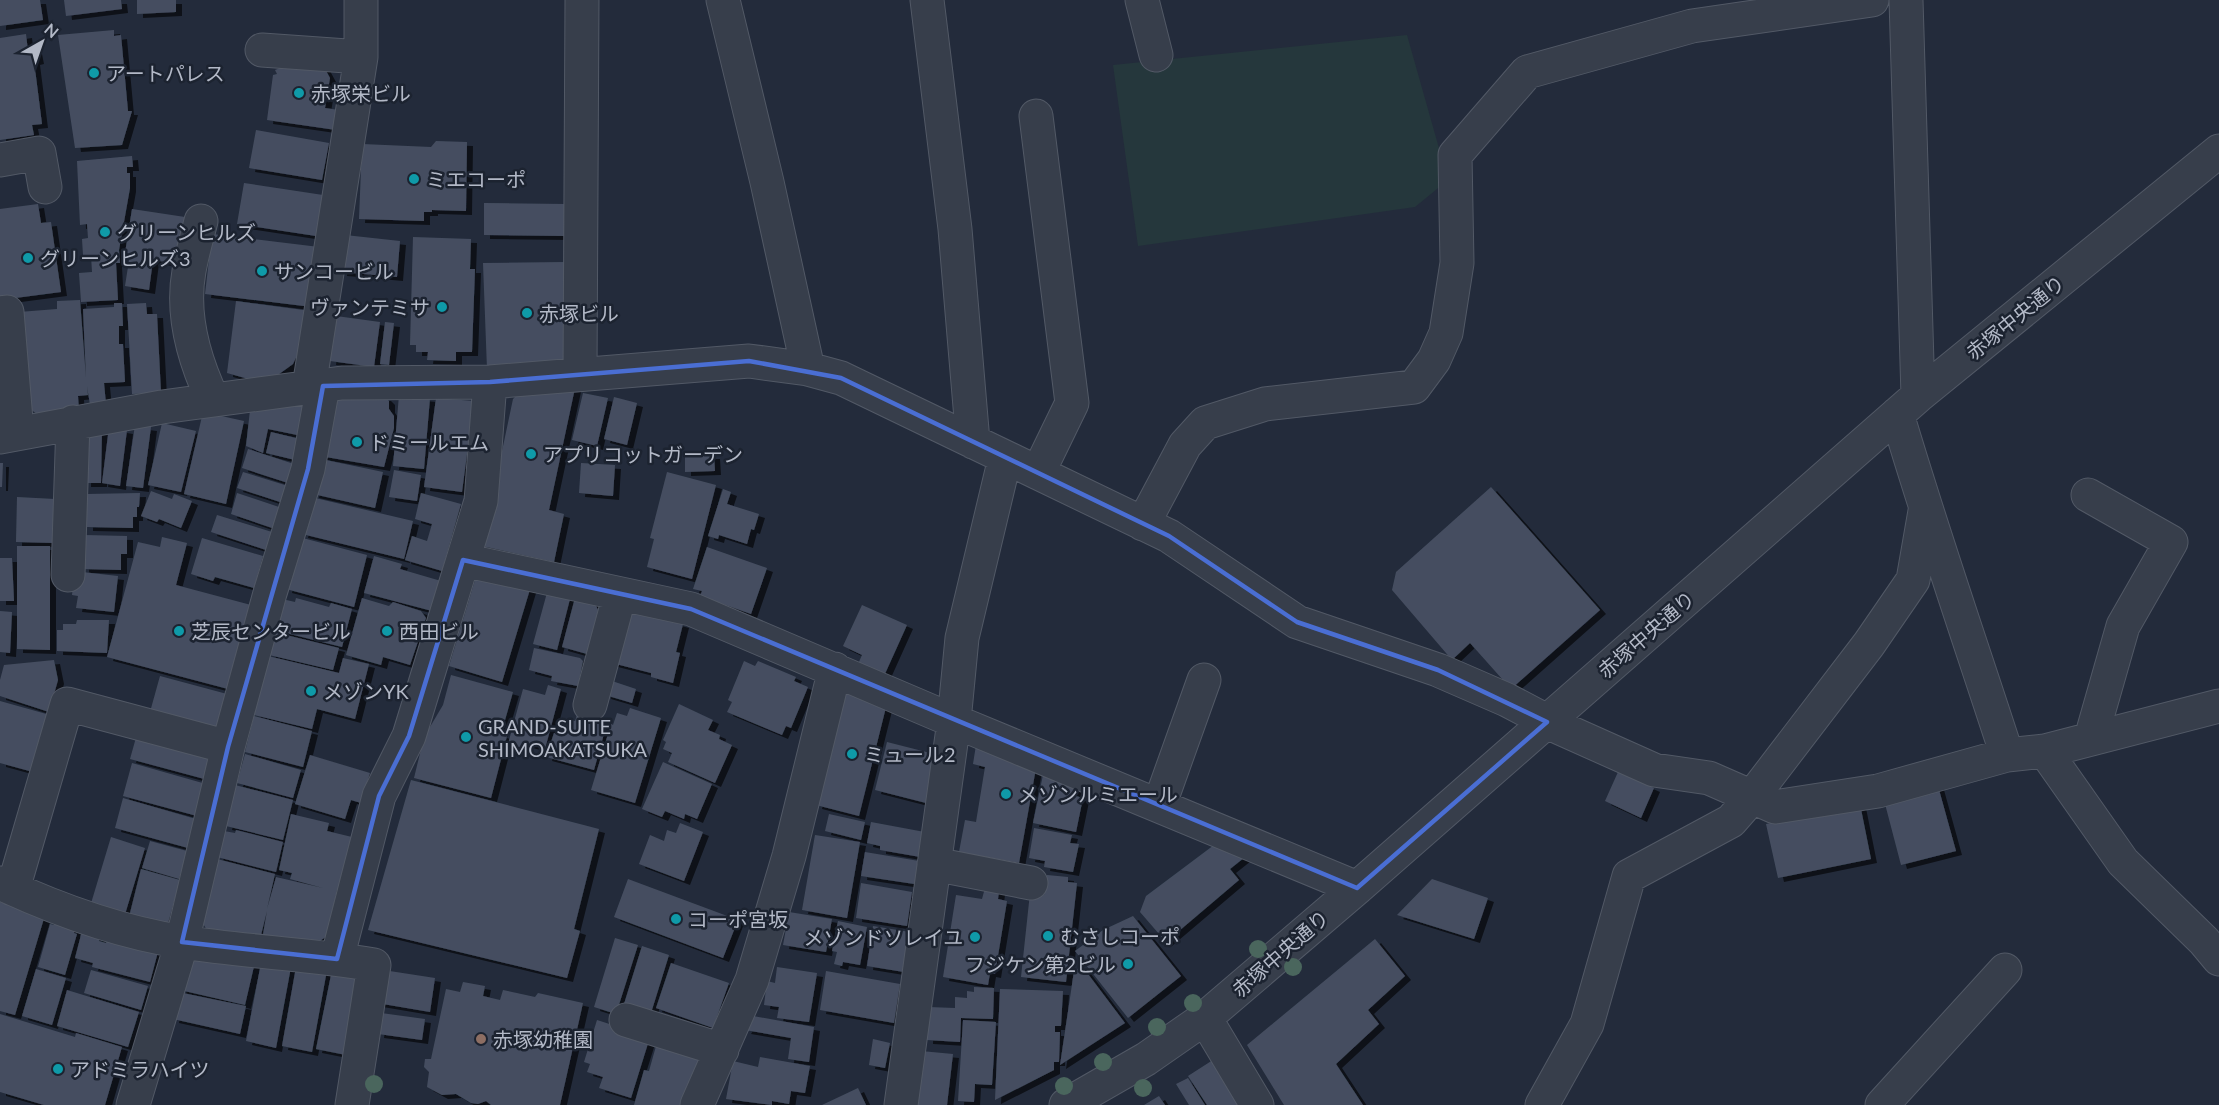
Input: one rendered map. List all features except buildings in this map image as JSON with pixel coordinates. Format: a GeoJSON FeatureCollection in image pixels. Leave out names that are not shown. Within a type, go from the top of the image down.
{"type":"FeatureCollection","features":[{"type":"Feature","properties":{"kind":"street"},"geometry":{"type":"LineString","coordinates":[[134,1105],[182,942],[228,747],[270,593],[308,469],[316,387],[361,57],[361,0]]}},
{"type":"Feature","properties":{"kind":"street"},"geometry":{"type":"LineString","coordinates":[[580,374],[582,0]]}},
{"type":"Feature","properties":{"kind":"street"},"geometry":{"type":"LineString","coordinates":[[723,0],[768,182],[808,369]]}},
{"type":"Feature","properties":{"kind":"street"},"geometry":{"type":"LineString","coordinates":[[927,0],[955,229],[973,442]]}},
{"type":"Feature","properties":{"kind":"street"},"geometry":{"type":"LineString","coordinates":[[1142,0],[1156,56]]}},
{"type":"Feature","properties":{"kind":"street"},"geometry":{"type":"LineString","coordinates":[[1143,524],[1185,445],[1205,423],[1265,404],[1414,387],[1434,360],[1446,333],[1457,263],[1455,155],[1527,72],[1692,26],[1872,0]]}},
{"type":"Feature","properties":{"kind":"street"},"geometry":{"type":"LineString","coordinates":[[1906,0],[1907,405],[1925,511],[1951,580],[2007,755]]}},
{"type":"Feature","properties":{"kind":"street"},"geometry":{"type":"LineString","coordinates":[[262,51],[361,57]]}},
{"type":"Feature","properties":{"kind":"street"},"geometry":{"type":"LineString","coordinates":[[1036,116],[1071,403],[1038,473]]}},
{"type":"Feature","properties":{"kind":"street","name":"赤塚中央通り"},"geometry":{"type":"LineString","coordinates":[[1066,1105],[1146,1059],[1205,1018],[1357,888],[1907,405],[2219,151]]}},
{"type":"Feature","properties":{"kind":"street"},"geometry":{"type":"LineString","coordinates":[[0,160],[39,153],[45,187]]}},
{"type":"Feature","properties":{"kind":"street"},"geometry":{"type":"LineString","coordinates":[[201,221],[189,272],[187,301],[193,349],[201,376],[213,400]]}},
{"type":"Feature","properties":{"kind":"street"},"geometry":{"type":"LineString","coordinates":[[0,313],[7,312],[8,435],[213,400],[342,383],[490,382],[749,361],[808,369],[841,378],[1169,536],[1297,622],[1438,670],[1654,770],[1709,778],[1775,807],[1878,791],[2007,755],[2045,751],[2219,706]]}},
{"type":"Feature","properties":{"kind":"street"},"geometry":{"type":"LineString","coordinates":[[337,959],[379,796],[409,736],[481,501],[490,382]]}},
{"type":"Feature","properties":{"kind":"street"},"geometry":{"type":"LineString","coordinates":[[68,575],[73,423]]}},
{"type":"Feature","properties":{"kind":"street"},"geometry":{"type":"LineString","coordinates":[[901,1105],[954,721],[962,638],[1005,458]]}},
{"type":"Feature","properties":{"kind":"street"},"geometry":{"type":"LineString","coordinates":[[2088,495],[2171,542],[2122,626],[2091,738]]}},
{"type":"Feature","properties":{"kind":"street"},"geometry":{"type":"LineString","coordinates":[[1542,1105],[1587,1024],[1629,876],[1731,821],[1752,797],[1869,644],[1914,580],[1925,511]]}},
{"type":"Feature","properties":{"kind":"street"},"geometry":{"type":"LineString","coordinates":[[463,560],[691,609],[1357,888]]}},
{"type":"Feature","properties":{"kind":"street"},"geometry":{"type":"LineString","coordinates":[[590,705],[620,594]]}},
{"type":"Feature","properties":{"kind":"street"},"geometry":{"type":"LineString","coordinates":[[697,1105],[752,980],[789,856],[835,669]]}},
{"type":"Feature","properties":{"kind":"street"},"geometry":{"type":"LineString","coordinates":[[1159,806],[1204,680]]}},
{"type":"Feature","properties":{"kind":"street"},"geometry":{"type":"LineString","coordinates":[[228,747],[67,704],[6,886],[82,918],[182,942],[374,965],[352,1105]]}},
{"type":"Feature","properties":{"kind":"street"},"geometry":{"type":"LineString","coordinates":[[2045,751],[2122,862],[2204,941],[2219,959]]}},
{"type":"Feature","properties":{"kind":"street"},"geometry":{"type":"LineString","coordinates":[[934,864],[1031,883]]}},
{"type":"Feature","properties":{"kind":"street"},"geometry":{"type":"LineString","coordinates":[[1882,1105],[2005,970]]}},
{"type":"Feature","properties":{"kind":"street"},"geometry":{"type":"LineString","coordinates":[[1205,1018],[1257,1105]]}},
{"type":"Feature","properties":{"kind":"street"},"geometry":{"type":"LineString","coordinates":[[626,1020],[722,1050]]}},
{"type":"Feature","properties":{"kind":"highlighted area"},"geometry":{"type":"Polygon","coordinates":[[[749,361],[841,378],[1169,536],[1297,622],[1438,670],[1547,722],[1357,888],[691,609],[463,560],[409,736],[379,796],[337,959],[182,942],[228,747],[308,469],[323,386],[490,382],[749,361]]]}},
{"type":"Feature","properties":{"kind":"shaded area"},"geometry":{"type":"Polygon","coordinates":[[[1407,35],[1448,180],[1415,207],[1138,246],[1113,65],[1407,35]]]}},
{"type":"Feature","properties":{"kind":"place","name":"アートパレス"},"geometry":{"type":"Point","coordinates":[94,73]}},
{"type":"Feature","properties":{"kind":"place","name":"赤塚栄ビル"},"geometry":{"type":"Point","coordinates":[299,93]}},
{"type":"Feature","properties":{"kind":"place","name":"ミエコーポ"},"geometry":{"type":"Point","coordinates":[414,179]}},
{"type":"Feature","properties":{"kind":"place","name":"グリーンヒルズ"},"geometry":{"type":"Point","coordinates":[105,232]}},
{"type":"Feature","properties":{"kind":"place","name":"グリーンヒルズ3"},"geometry":{"type":"Point","coordinates":[28,258]}},
{"type":"Feature","properties":{"kind":"place","name":"サンコービル"},"geometry":{"type":"Point","coordinates":[262,271]}},
{"type":"Feature","properties":{"kind":"place","name":"ヴァンテミサ"},"geometry":{"type":"Point","coordinates":[442,307]}},
{"type":"Feature","properties":{"kind":"place","name":"赤塚ビル"},"geometry":{"type":"Point","coordinates":[527,313]}},
{"type":"Feature","properties":{"kind":"place","name":"ドミールエム"},"geometry":{"type":"Point","coordinates":[357,442]}},
{"type":"Feature","properties":{"kind":"place","name":"アプリコットガーデン"},"geometry":{"type":"Point","coordinates":[531,454]}},
{"type":"Feature","properties":{"kind":"place","name":"芝辰センタービル"},"geometry":{"type":"Point","coordinates":[179,631]}},
{"type":"Feature","properties":{"kind":"place","name":"西田ビル"},"geometry":{"type":"Point","coordinates":[387,631]}},
{"type":"Feature","properties":{"kind":"place","name":"メゾンYK"},"geometry":{"type":"Point","coordinates":[311,691]}},
{"type":"Feature","properties":{"kind":"place","name":"GRAND-SUITE SHIMOAKATSUKA"},"geometry":{"type":"Point","coordinates":[466,737]}},
{"type":"Feature","properties":{"kind":"place","name":"ミュール2"},"geometry":{"type":"Point","coordinates":[852,754]}},
{"type":"Feature","properties":{"kind":"place","name":"メゾンルミエール"},"geometry":{"type":"Point","coordinates":[1006,794]}},
{"type":"Feature","properties":{"kind":"place","name":"コーポ宮坂"},"geometry":{"type":"Point","coordinates":[676,919]}},
{"type":"Feature","properties":{"kind":"place","name":"むさしコーポ"},"geometry":{"type":"Point","coordinates":[1048,936]}},
{"type":"Feature","properties":{"kind":"place","name":"メゾンドソレイユ"},"geometry":{"type":"Point","coordinates":[975,937]}},
{"type":"Feature","properties":{"kind":"place","name":"フジケン第2ビル"},"geometry":{"type":"Point","coordinates":[1128,964]}},
{"type":"Feature","properties":{"kind":"place","name":"赤塚幼稚園"},"geometry":{"type":"Point","coordinates":[481,1039]}},
{"type":"Feature","properties":{"kind":"place","name":"アドミラハイツ"},"geometry":{"type":"Point","coordinates":[58,1069]}}]}
